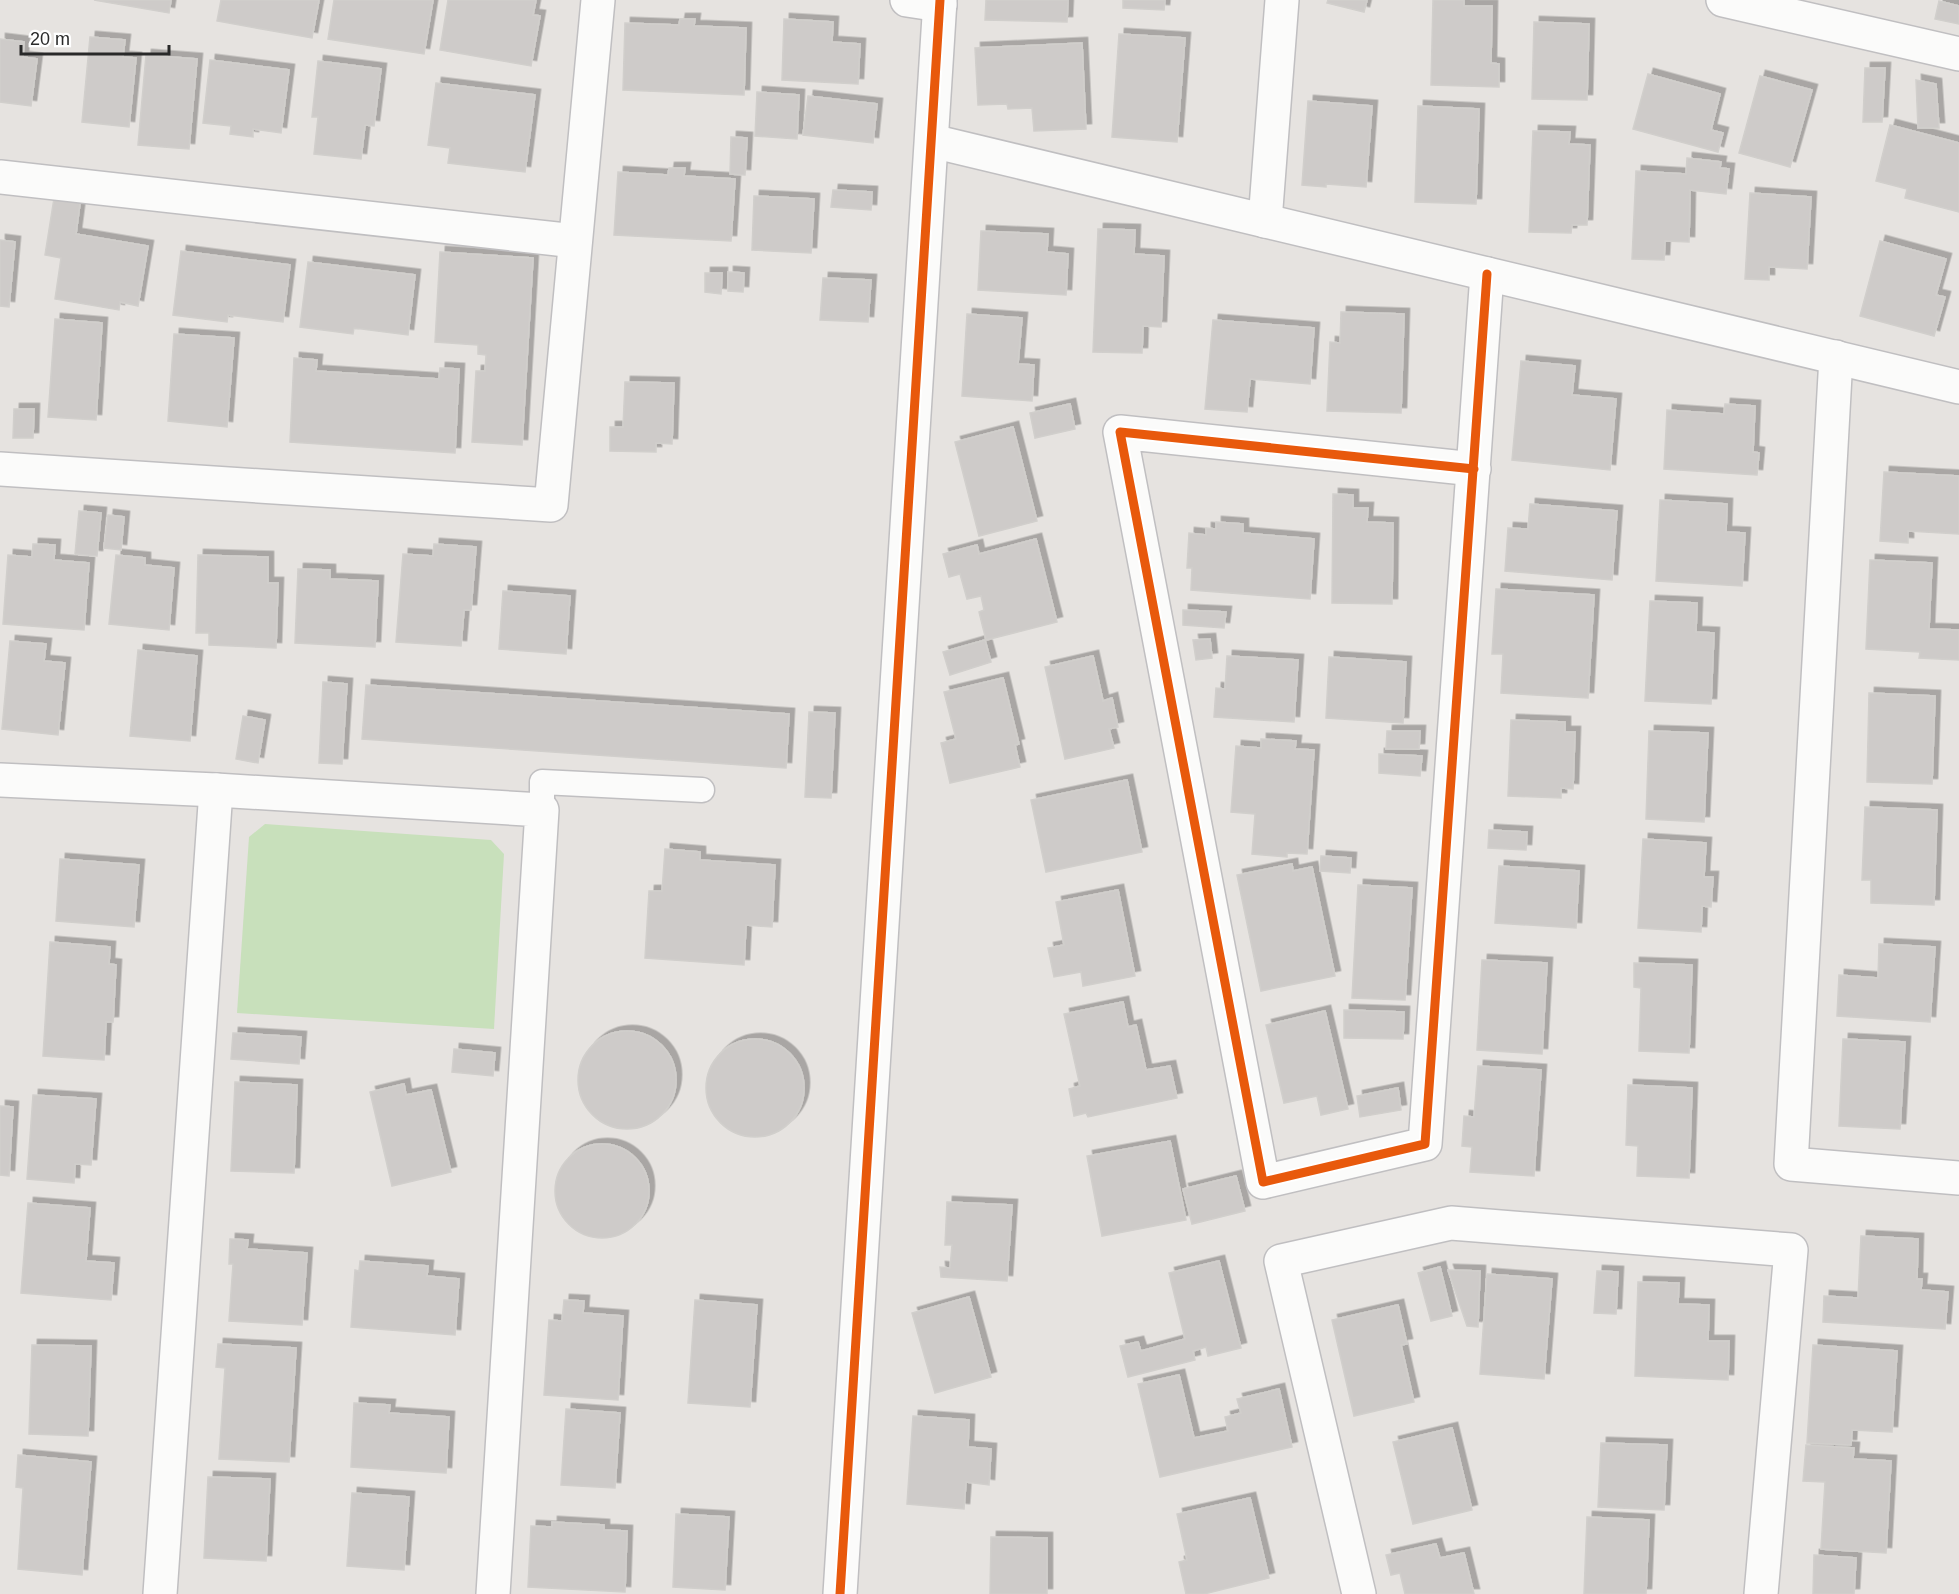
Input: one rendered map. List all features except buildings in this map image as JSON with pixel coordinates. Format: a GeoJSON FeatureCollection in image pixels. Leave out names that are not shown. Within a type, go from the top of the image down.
{"type":"FeatureCollection","features":[{"type":"Feature","properties":{"kind":"street"},"geometry":{"type":"LineString","coordinates":[[0,469],[551,506],[598,0]]}},
{"type":"Feature","properties":{"kind":"street"},"geometry":{"type":"LineString","coordinates":[[840,1594],[940,2],[907,0]]}},
{"type":"Feature","properties":{"kind":"street"},"geometry":{"type":"LineString","coordinates":[[1265,220],[1282,0]]}},
{"type":"Feature","properties":{"kind":"street"},"geometry":{"type":"LineString","coordinates":[[1723,0],[1959,54]]}},
{"type":"Feature","properties":{"kind":"street"},"geometry":{"type":"LineString","coordinates":[[932,141],[1959,387]]}},
{"type":"Feature","properties":{"kind":"street"},"geometry":{"type":"LineString","coordinates":[[0,177],[575,241]]}},
{"type":"Feature","properties":{"kind":"street"},"geometry":{"type":"LineString","coordinates":[[1474,469],[1120,432],[1263,1182],[1425,1144],[1474,469],[1487,274]]}},
{"type":"Feature","properties":{"kind":"street"},"geometry":{"type":"LineString","coordinates":[[1836,357],[1791,1164],[1959,1178]]}},
{"type":"Feature","properties":{"kind":"street"},"geometry":{"type":"LineString","coordinates":[[0,780],[216,790],[542,810],[494,1594]]}},
{"type":"Feature","properties":{"kind":"street"},"geometry":{"type":"LineString","coordinates":[[160,1594],[216,790]]}},
{"type":"Feature","properties":{"kind":"street"},"geometry":{"type":"LineString","coordinates":[[1359,1594],[1281,1261],[1451,1222],[1791,1250],[1761,1594]]}},
{"type":"Feature","properties":{"kind":"lane"},"geometry":{"type":"LineString","coordinates":[[542,810],[542,782],[702,790]]}},
{"type":"Feature","properties":{"kind":"green space"},"geometry":{"type":"Polygon","coordinates":[[[265,824],[491,840],[504,854],[494,1029],[237,1013],[249,837],[265,824]]]}},
{"type":"Feature","properties":{"kind":"cycle path"},"geometry":{"type":"LineString","coordinates":[[840,1594],[940,0]]}},
{"type":"Feature","properties":{"kind":"cycle path"},"geometry":{"type":"LineString","coordinates":[[1474,469],[1120,432],[1263,1182],[1425,1144],[1487,274]]}}]}
